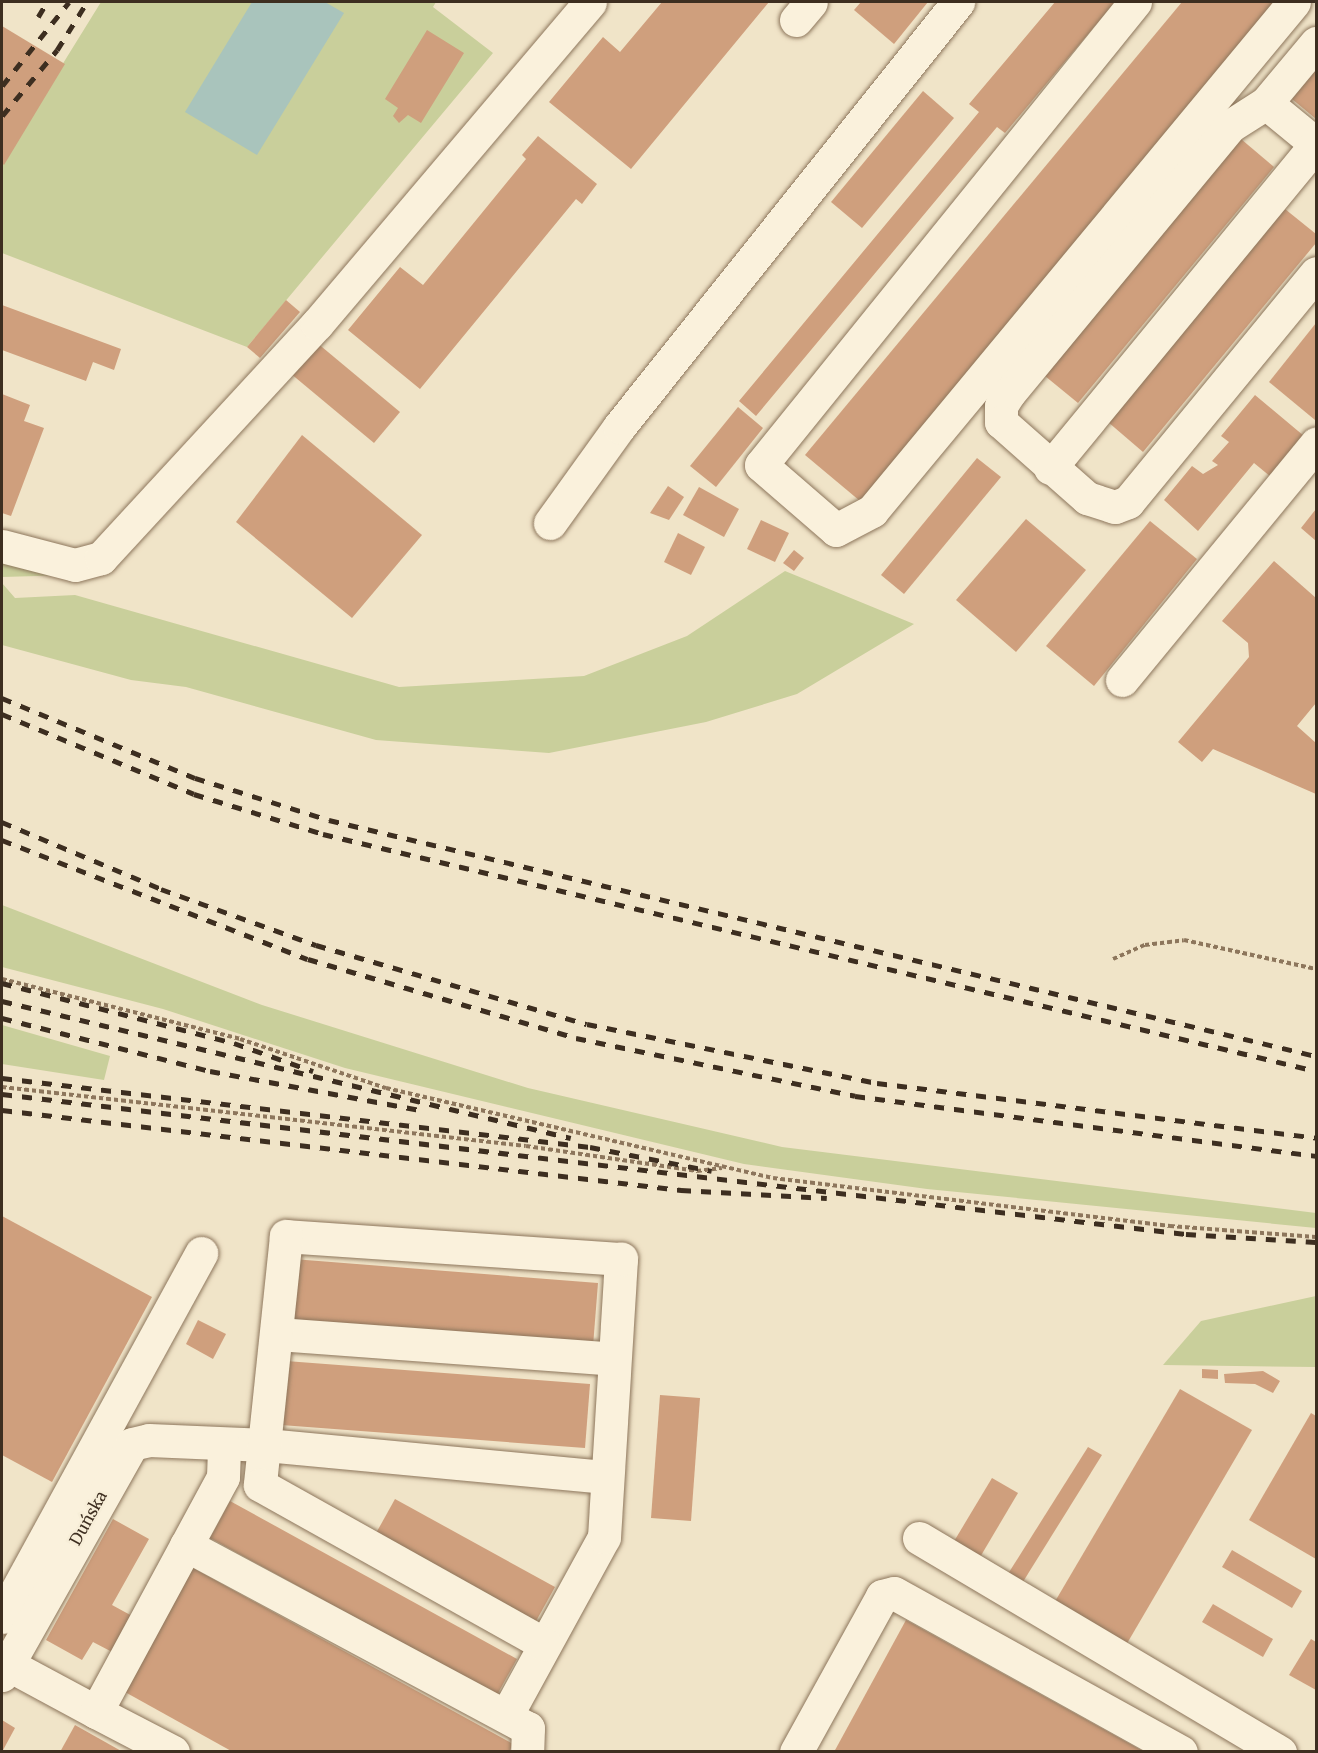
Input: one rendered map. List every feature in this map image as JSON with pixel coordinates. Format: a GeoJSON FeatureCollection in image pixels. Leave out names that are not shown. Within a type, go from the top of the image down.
{"type":"FeatureCollection","features":[{"type":"Feature","properties":{"kind":"street"},"geometry":{"type":"LineString","coordinates":[[2,546],[75,566],[101,558],[317,324],[590,2]]}},
{"type":"Feature","properties":{"kind":"street"},"geometry":{"type":"LineString","coordinates":[[550,523],[619,427],[958,2]]}},
{"type":"Feature","properties":{"kind":"street"},"geometry":{"type":"LineString","coordinates":[[1135,2],[760,465],[836,530],[872,511],[1294,2]]}},
{"type":"Feature","properties":{"kind":"street"},"geometry":{"type":"LineString","coordinates":[[1317,43],[1266,103],[1230,126],[1001,406],[1002,422],[1011,435],[1087,498],[1115,507],[1128,502],[1317,273]]}},
{"type":"Feature","properties":{"kind":"street"},"geometry":{"type":"LineString","coordinates":[[1050,468],[1317,144],[1266,103]]}},
{"type":"Feature","properties":{"kind":"street"},"geometry":{"type":"LineString","coordinates":[[1122,680],[1317,444]]}},
{"type":"Feature","properties":{"kind":"street"},"geometry":{"type":"LineString","coordinates":[[506,1716],[604,1537],[621,1259],[286,1236],[266,1445],[260,1485],[545,1644]]}},
{"type":"Feature","properties":{"kind":"street"},"geometry":{"type":"LineString","coordinates":[[2,1617],[201,1253]]}},
{"type":"Feature","properties":{"kind":"street"},"geometry":{"type":"LineString","coordinates":[[277,1334],[614,1359]]}},
{"type":"Feature","properties":{"kind":"street","name":"Duńska"},"geometry":{"type":"LineString","coordinates":[[4,1669],[132,1444],[149,1440],[224,1446]]}},
{"type":"Feature","properties":{"kind":"street"},"geometry":{"type":"LineString","coordinates":[[96,1712],[223,1477],[224,1446],[266,1445],[606,1477]]}},
{"type":"Feature","properties":{"kind":"street"},"geometry":{"type":"LineString","coordinates":[[919,1538],[1280,1752]]}},
{"type":"Feature","properties":{"kind":"street"},"geometry":{"type":"LineString","coordinates":[[186,1545],[528,1728],[528,1752]]}},
{"type":"Feature","properties":{"kind":"street"},"geometry":{"type":"LineString","coordinates":[[796,1752],[882,1596],[894,1593],[1181,1752]]}},
{"type":"Feature","properties":{"kind":"street"},"geometry":{"type":"LineString","coordinates":[[4,1669],[96,1712],[173,1752]]}},
{"type":"Feature","properties":{"kind":"path"},"geometry":{"type":"LineString","coordinates":[[1113,959],[1145,945],[1184,940],[1317,969]]}},
{"type":"Feature","properties":{"kind":"path"},"geometry":{"type":"LineString","coordinates":[[2,979],[240,1039],[386,1088],[773,1178],[1170,1226],[1317,1237]]}},
{"type":"Feature","properties":{"kind":"path"},"geometry":{"type":"LineString","coordinates":[[2,1087],[697,1171],[725,1167]]}},
{"type":"Feature","properties":{"kind":"green space"},"geometry":{"type":"Polygon","coordinates":[[[101,2],[436,2],[433,7],[493,53],[247,347],[2,253],[2,162],[101,2]]]}},
{"type":"Feature","properties":{"kind":"green space"},"geometry":{"type":"Polygon","coordinates":[[[2,558],[73,575],[2,577],[2,558]]]}},
{"type":"Feature","properties":{"kind":"green space"},"geometry":{"type":"Polygon","coordinates":[[[785,571],[914,624],[797,694],[706,722],[549,753],[376,740],[186,687],[131,680],[2,645],[2,583],[15,598],[75,595],[399,687],[584,676],[687,636],[785,571]]]}},
{"type":"Feature","properties":{"kind":"green space"},"geometry":{"type":"Polygon","coordinates":[[[2,905],[262,1005],[528,1088],[782,1147],[1316,1213],[1316,1228],[927,1189],[744,1164],[345,1068],[163,1009],[2,967],[2,905]]]}},
{"type":"Feature","properties":{"kind":"green space"},"geometry":{"type":"Polygon","coordinates":[[[2,1025],[110,1056],[104,1080],[2,1064],[2,1025]]]}},
{"type":"Feature","properties":{"kind":"green space"},"geometry":{"type":"Polygon","coordinates":[[[1316,1296],[1316,1367],[1163,1365],[1201,1321],[1316,1296]]]}},
{"type":"Feature","properties":{"kind":"water"},"geometry":{"type":"Polygon","coordinates":[[[252,2],[325,2],[344,13],[257,155],[185,112],[252,2]]]}},
{"type":"Feature","properties":{"kind":"building"},"geometry":{"type":"Polygon","coordinates":[[[662,2],[769,2],[631,169],[549,102],[603,37],[620,52],[662,2]]]}},
{"type":"Feature","properties":{"kind":"building"},"geometry":{"type":"Polygon","coordinates":[[[861,2],[928,2],[894,44],[854,10],[861,2]]]}},
{"type":"Feature","properties":{"kind":"building"},"geometry":{"type":"Polygon","coordinates":[[[1055,2],[1115,2],[1005,133],[997,127],[756,416],[739,401],[979,112],[969,104],[1055,2]]]}},
{"type":"Feature","properties":{"kind":"building"},"geometry":{"type":"Polygon","coordinates":[[[1182,2],[1275,2],[860,501],[805,455],[1182,2]]]}},
{"type":"Feature","properties":{"kind":"building"},"geometry":{"type":"Polygon","coordinates":[[[2,26],[65,64],[4,165],[2,163],[2,26]]]}},
{"type":"Feature","properties":{"kind":"building"},"geometry":{"type":"Polygon","coordinates":[[[427,30],[464,53],[421,123],[408,115],[399,123],[393,116],[398,108],[385,99],[427,30]]]}},
{"type":"Feature","properties":{"kind":"building"},"geometry":{"type":"Polygon","coordinates":[[[1316,70],[1316,119],[1292,99],[1316,70]]]}},
{"type":"Feature","properties":{"kind":"building"},"geometry":{"type":"Polygon","coordinates":[[[923,91],[954,118],[862,228],[831,202],[923,91]]]}},
{"type":"Feature","properties":{"kind":"building"},"geometry":{"type":"Polygon","coordinates":[[[538,136],[597,184],[582,204],[576,199],[420,389],[348,330],[400,267],[423,285],[526,159],[522,155],[538,136]]]}},
{"type":"Feature","properties":{"kind":"building"},"geometry":{"type":"Polygon","coordinates":[[[1241,139],[1274,167],[1078,403],[1045,376],[1241,139]]]}},
{"type":"Feature","properties":{"kind":"building"},"geometry":{"type":"Polygon","coordinates":[[[1285,209],[1316,234],[1316,243],[1143,452],[1108,422],[1285,209]]]}},
{"type":"Feature","properties":{"kind":"building"},"geometry":{"type":"Polygon","coordinates":[[[286,300],[300,312],[260,358],[247,347],[286,300]]]}},
{"type":"Feature","properties":{"kind":"building"},"geometry":{"type":"Polygon","coordinates":[[[2,305],[121,349],[114,370],[93,362],[86,381],[2,350],[2,305]]]}},
{"type":"Feature","properties":{"kind":"building"},"geometry":{"type":"Polygon","coordinates":[[[1316,323],[1316,418],[1315,420],[1269,382],[1316,323]]]}},
{"type":"Feature","properties":{"kind":"building"},"geometry":{"type":"Polygon","coordinates":[[[316,342],[400,412],[374,443],[290,373],[316,342]]]}},
{"type":"Feature","properties":{"kind":"building"},"geometry":{"type":"Polygon","coordinates":[[[2,394],[30,405],[24,421],[44,428],[11,516],[2,513],[2,394]]]}},
{"type":"Feature","properties":{"kind":"building"},"geometry":{"type":"Polygon","coordinates":[[[1255,395],[1304,436],[1271,477],[1254,463],[1198,531],[1164,500],[1192,466],[1203,474],[1218,465],[1212,461],[1229,442],[1221,436],[1255,395]]]}},
{"type":"Feature","properties":{"kind":"building"},"geometry":{"type":"Polygon","coordinates":[[[738,407],[763,428],[716,487],[690,466],[738,407]]]}},
{"type":"Feature","properties":{"kind":"building"},"geometry":{"type":"Polygon","coordinates":[[[302,435],[422,535],[352,618],[236,522],[302,435]]]}},
{"type":"Feature","properties":{"kind":"building"},"geometry":{"type":"Polygon","coordinates":[[[977,458],[1001,477],[904,594],[881,575],[977,458]]]}},
{"type":"Feature","properties":{"kind":"building"},"geometry":{"type":"Polygon","coordinates":[[[668,486],[684,497],[669,520],[650,513],[668,486]]]}},
{"type":"Feature","properties":{"kind":"building"},"geometry":{"type":"Polygon","coordinates":[[[699,487],[739,509],[724,537],[683,515],[699,487]]]}},
{"type":"Feature","properties":{"kind":"building"},"geometry":{"type":"Polygon","coordinates":[[[1316,509],[1316,541],[1301,528],[1316,509]]]}},
{"type":"Feature","properties":{"kind":"building"},"geometry":{"type":"Polygon","coordinates":[[[1026,519],[1086,570],[1016,652],[956,600],[1026,519]]]}},
{"type":"Feature","properties":{"kind":"building"},"geometry":{"type":"Polygon","coordinates":[[[761,520],[789,533],[775,562],[747,549],[761,520]]]}},
{"type":"Feature","properties":{"kind":"building"},"geometry":{"type":"Polygon","coordinates":[[[1150,521],[1197,559],[1094,686],[1046,646],[1150,521]]]}},
{"type":"Feature","properties":{"kind":"building"},"geometry":{"type":"Polygon","coordinates":[[[678,533],[705,547],[691,575],[664,562],[678,533]]]}},
{"type":"Feature","properties":{"kind":"building"},"geometry":{"type":"Polygon","coordinates":[[[794,550],[804,558],[794,571],[783,563],[794,550]]]}},
{"type":"Feature","properties":{"kind":"building"},"geometry":{"type":"Polygon","coordinates":[[[1274,561],[1316,598],[1316,703],[1297,726],[1316,743],[1316,794],[1213,749],[1202,762],[1178,742],[1249,657],[1248,643],[1222,621],[1274,561]]]}},
{"type":"Feature","properties":{"kind":"building"},"geometry":{"type":"Polygon","coordinates":[[[2,1216],[152,1297],[52,1482],[2,1455],[2,1216]]]}},
{"type":"Feature","properties":{"kind":"building"},"geometry":{"type":"Polygon","coordinates":[[[293,1259],[598,1283],[593,1346],[288,1322],[293,1259]]]}},
{"type":"Feature","properties":{"kind":"building"},"geometry":{"type":"Polygon","coordinates":[[[198,1320],[226,1334],[213,1359],[186,1344],[198,1320]]]}},
{"type":"Feature","properties":{"kind":"building"},"geometry":{"type":"Polygon","coordinates":[[[286,1361],[590,1384],[585,1448],[281,1425],[286,1361]]]}},
{"type":"Feature","properties":{"kind":"building"},"geometry":{"type":"Polygon","coordinates":[[[1202,1369],[1218,1370],[1218,1379],[1202,1378],[1202,1369]]]}},
{"type":"Feature","properties":{"kind":"building"},"geometry":{"type":"Polygon","coordinates":[[[1263,1371],[1280,1381],[1273,1393],[1255,1384],[1225,1383],[1224,1374],[1263,1371]]]}},
{"type":"Feature","properties":{"kind":"building"},"geometry":{"type":"Polygon","coordinates":[[[1180,1389],[1252,1430],[1122,1652],[1050,1610],[1180,1389]]]}},
{"type":"Feature","properties":{"kind":"building"},"geometry":{"type":"Polygon","coordinates":[[[660,1395],[700,1398],[691,1521],[651,1518],[660,1395]]]}},
{"type":"Feature","properties":{"kind":"building"},"geometry":{"type":"Polygon","coordinates":[[[1311,1413],[1316,1416],[1316,1559],[1249,1520],[1311,1413]]]}},
{"type":"Feature","properties":{"kind":"building"},"geometry":{"type":"Polygon","coordinates":[[[1088,1447],[1102,1455],[1021,1585],[1006,1577],[1088,1447]]]}},
{"type":"Feature","properties":{"kind":"building"},"geometry":{"type":"Polygon","coordinates":[[[992,1478],[1018,1493],[976,1564],[950,1548],[992,1478]]]}},
{"type":"Feature","properties":{"kind":"building"},"geometry":{"type":"Polygon","coordinates":[[[395,1499],[555,1587],[535,1623],[375,1535],[395,1499]]]}},
{"type":"Feature","properties":{"kind":"building"},"geometry":{"type":"Polygon","coordinates":[[[230,1501],[517,1659],[497,1695],[210,1538],[230,1501]]]}},
{"type":"Feature","properties":{"kind":"building"},"geometry":{"type":"Polygon","coordinates":[[[113,1519],[149,1539],[112,1605],[134,1617],[114,1653],[93,1642],[82,1660],[46,1640],[113,1519]]]}},
{"type":"Feature","properties":{"kind":"building"},"geometry":{"type":"Polygon","coordinates":[[[1232,1550],[1302,1591],[1292,1608],[1222,1567],[1232,1550]]]}},
{"type":"Feature","properties":{"kind":"building"},"geometry":{"type":"Polygon","coordinates":[[[193,1568],[513,1744],[509,1752],[233,1752],[125,1692],[193,1568]]]}},
{"type":"Feature","properties":{"kind":"building"},"geometry":{"type":"Polygon","coordinates":[[[1213,1604],[1273,1639],[1263,1657],[1202,1622],[1213,1604]]]}},
{"type":"Feature","properties":{"kind":"building"},"geometry":{"type":"Polygon","coordinates":[[[906,1620],[1141,1750],[1140,1752],[834,1752],[906,1620]]]}},
{"type":"Feature","properties":{"kind":"building"},"geometry":{"type":"Polygon","coordinates":[[[1311,1639],[1316,1642],[1316,1690],[1289,1675],[1311,1639]]]}},
{"type":"Feature","properties":{"kind":"building"},"geometry":{"type":"Polygon","coordinates":[[[2,1720],[15,1728],[2,1752],[2,1720]]]}},
{"type":"Feature","properties":{"kind":"building"},"geometry":{"type":"Polygon","coordinates":[[[75,1725],[123,1752],[60,1752],[75,1725]]]}},
{"type":"Feature","properties":{"kind":"railway"},"geometry":{"type":"LineString","coordinates":[[38,17],[47,2]]}},
{"type":"Feature","properties":{"kind":"railway"},"geometry":{"type":"LineString","coordinates":[[2,86],[69,2]]}},
{"type":"Feature","properties":{"kind":"railway"},"geometry":{"type":"LineString","coordinates":[[2,116],[57,50],[87,2]]}},
{"type":"Feature","properties":{"kind":"railway"},"geometry":{"type":"LineString","coordinates":[[2,698],[195,778],[329,820],[1316,1056]]}},
{"type":"Feature","properties":{"kind":"railway"},"geometry":{"type":"LineString","coordinates":[[2,714],[194,794],[323,834],[1316,1071]]}},
{"type":"Feature","properties":{"kind":"railway"},"geometry":{"type":"LineString","coordinates":[[2,822],[161,889],[316,945],[587,1024],[877,1083],[1316,1138]]}},
{"type":"Feature","properties":{"kind":"railway"},"geometry":{"type":"LineString","coordinates":[[2,840],[308,959],[576,1038],[855,1096],[1316,1156]]}},
{"type":"Feature","properties":{"kind":"railway"},"geometry":{"type":"LineString","coordinates":[[2,983],[234,1043],[313,1071]]}},
{"type":"Feature","properties":{"kind":"railway"},"geometry":{"type":"LineString","coordinates":[[2,1001],[571,1138]]}},
{"type":"Feature","properties":{"kind":"railway"},"geometry":{"type":"LineString","coordinates":[[2,1018],[210,1071],[421,1110]]}},
{"type":"Feature","properties":{"kind":"railway"},"geometry":{"type":"LineString","coordinates":[[2,1078],[590,1147],[712,1171]]}},
{"type":"Feature","properties":{"kind":"railway"},"geometry":{"type":"LineString","coordinates":[[2,1094],[1186,1234],[1316,1242]]}},
{"type":"Feature","properties":{"kind":"railway"},"geometry":{"type":"LineString","coordinates":[[2,1110],[681,1190],[827,1198]]}}]}
